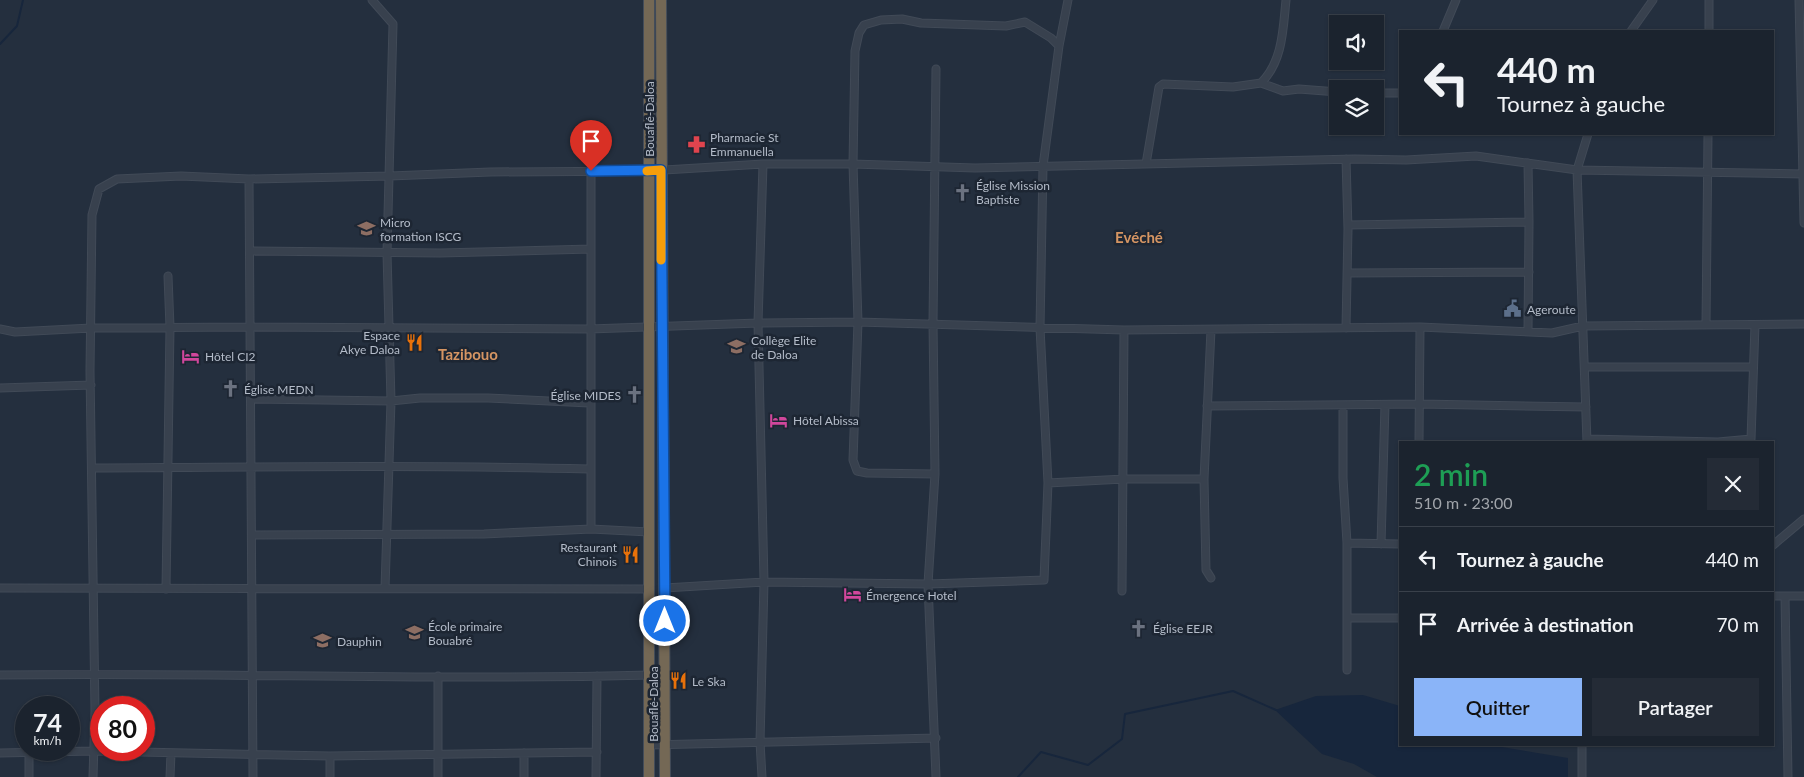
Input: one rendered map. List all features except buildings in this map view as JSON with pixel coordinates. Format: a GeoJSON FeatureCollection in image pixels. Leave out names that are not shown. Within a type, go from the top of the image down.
{"type":"FeatureCollection","features":[{"type":"Feature","properties":{"kind":"highway","name":"Bouaflé-Daloa"},"geometry":{"type":"LineString","coordinates":[[649,0],[649,777]]}},
{"type":"Feature","properties":{"kind":"highway","name":"Bouaflé-Daloa"},"geometry":{"type":"LineString","coordinates":[[662,0],[661,326],[665,588],[665,777]]}},
{"type":"Feature","properties":{"kind":"street"},"geometry":{"type":"LineString","coordinates":[[372,0],[393,24],[387,253],[391,401],[385,588]]}},
{"type":"Feature","properties":{"kind":"street"},"geometry":{"type":"LineString","coordinates":[[665,588],[764,582],[928,584],[1044,580],[1048,483],[1040,328],[1043,166],[1059,46],[1068,0]]}},
{"type":"Feature","properties":{"kind":"street"},"geometry":{"type":"LineString","coordinates":[[1261,83],[1275,65],[1281,47],[1286,0]]}},
{"type":"Feature","properties":{"kind":"street"},"geometry":{"type":"LineString","coordinates":[[1444,30],[1456,0]]}},
{"type":"Feature","properties":{"kind":"street"},"geometry":{"type":"LineString","coordinates":[[1632,30],[1653,0]]}},
{"type":"Feature","properties":{"kind":"street"},"geometry":{"type":"LineString","coordinates":[[1709,0],[1709,30]]}},
{"type":"Feature","properties":{"kind":"street"},"geometry":{"type":"LineString","coordinates":[[1799,0],[1804,223]]}},
{"type":"Feature","properties":{"kind":"street"},"geometry":{"type":"LineString","coordinates":[[935,474],[866,473],[857,470],[853,460],[858,322],[853,164],[854,51],[859,33],[864,25],[881,20],[902,19],[921,23],[996,26],[1025,22],[1051,38],[1059,46]]}},
{"type":"Feature","properties":{"kind":"street"},"geometry":{"type":"LineString","coordinates":[[936,69],[936,168],[932,323],[935,474],[928,584],[936,738],[936,777]]}},
{"type":"Feature","properties":{"kind":"street"},"geometry":{"type":"LineString","coordinates":[[1146,164],[1157,93],[1161,85],[1232,87],[1261,83],[1283,91],[1299,89],[1329,91]]}},
{"type":"Feature","properties":{"kind":"street"},"geometry":{"type":"LineString","coordinates":[[1384,93],[1399,93]]}},
{"type":"Feature","properties":{"kind":"street"},"geometry":{"type":"LineString","coordinates":[[1587,441],[1577,170],[1588,135]]}},
{"type":"Feature","properties":{"kind":"street"},"geometry":{"type":"LineString","coordinates":[[1706,325],[1708,135]]}},
{"type":"Feature","properties":{"kind":"street"},"geometry":{"type":"LineString","coordinates":[[94,696],[91,385],[92,215],[99,189],[117,179],[181,176],[249,178],[390,176],[490,172],[648,171],[763,164],[853,164],[936,168],[1346,159],[1406,160],[1476,156],[1577,170],[1803,174]]}},
{"type":"Feature","properties":{"kind":"street"},"geometry":{"type":"LineString","coordinates":[[1346,159],[1348,225],[1346,328]]}},
{"type":"Feature","properties":{"kind":"street"},"geometry":{"type":"LineString","coordinates":[[1528,163],[1528,332]]}},
{"type":"Feature","properties":{"kind":"street"},"geometry":{"type":"LineString","coordinates":[[762,777],[760,742],[764,582],[758,323],[763,164]]}},
{"type":"Feature","properties":{"kind":"street"},"geometry":{"type":"LineString","coordinates":[[591,171],[589,403],[591,529]]}},
{"type":"Feature","properties":{"kind":"street"},"geometry":{"type":"LineString","coordinates":[[249,178],[254,675],[253,777]]}},
{"type":"Feature","properties":{"kind":"street"},"geometry":{"type":"LineString","coordinates":[[1348,225],[1529,222]]}},
{"type":"Feature","properties":{"kind":"street"},"geometry":{"type":"LineString","coordinates":[[250,251],[387,253],[591,249]]}},
{"type":"Feature","properties":{"kind":"street"},"geometry":{"type":"LineString","coordinates":[[1347,274],[1529,272]]}},
{"type":"Feature","properties":{"kind":"street"},"geometry":{"type":"LineString","coordinates":[[166,589],[170,327],[168,276]]}},
{"type":"Feature","properties":{"kind":"street"},"geometry":{"type":"LineString","coordinates":[[0,329],[15,332],[91,328],[249,326],[590,330],[648,326],[858,322],[1124,330],[1420,327],[1528,332],[1568,331],[1583,326],[1804,324]]}},
{"type":"Feature","properties":{"kind":"street"},"geometry":{"type":"LineString","coordinates":[[1729,441],[1751,439],[1755,325]]}},
{"type":"Feature","properties":{"kind":"street"},"geometry":{"type":"LineString","coordinates":[[1419,441],[1420,327]]}},
{"type":"Feature","properties":{"kind":"street"},"geometry":{"type":"LineString","coordinates":[[1122,591],[1124,330]]}},
{"type":"Feature","properties":{"kind":"street"},"geometry":{"type":"LineString","coordinates":[[1211,330],[1204,478],[1206,570],[1211,578]]}},
{"type":"Feature","properties":{"kind":"street"},"geometry":{"type":"LineString","coordinates":[[1585,367],[1753,367]]}},
{"type":"Feature","properties":{"kind":"street"},"geometry":{"type":"LineString","coordinates":[[0,388],[91,385]]}},
{"type":"Feature","properties":{"kind":"street"},"geometry":{"type":"LineString","coordinates":[[251,399],[391,401],[420,398],[488,398],[589,403]]}},
{"type":"Feature","properties":{"kind":"street"},"geometry":{"type":"LineString","coordinates":[[1207,406],[1420,404],[1586,407]]}},
{"type":"Feature","properties":{"kind":"street"},"geometry":{"type":"LineString","coordinates":[[1381,544],[1385,405]]}},
{"type":"Feature","properties":{"kind":"street"},"geometry":{"type":"LineString","coordinates":[[1343,406],[1343,478],[1347,543],[1346,670]]}},
{"type":"Feature","properties":{"kind":"street"},"geometry":{"type":"LineString","coordinates":[[93,468],[449,465],[589,469]]}},
{"type":"Feature","properties":{"kind":"street"},"geometry":{"type":"LineString","coordinates":[[1048,483],[1124,479],[1204,478]]}},
{"type":"Feature","properties":{"kind":"street"},"geometry":{"type":"LineString","coordinates":[[1774,544],[1804,519]]}},
{"type":"Feature","properties":{"kind":"street"},"geometry":{"type":"LineString","coordinates":[[252,535],[484,534],[591,529],[649,532]]}},
{"type":"Feature","properties":{"kind":"street"},"geometry":{"type":"LineString","coordinates":[[1347,543],[1399,544]]}},
{"type":"Feature","properties":{"kind":"street"},"geometry":{"type":"LineString","coordinates":[[0,588],[93,590],[649,589]]}},
{"type":"Feature","properties":{"kind":"street"},"geometry":{"type":"LineString","coordinates":[[1774,596],[1804,596]]}},
{"type":"Feature","properties":{"kind":"street"},"geometry":{"type":"LineString","coordinates":[[1785,596],[1788,777]]}},
{"type":"Feature","properties":{"kind":"street"},"geometry":{"type":"LineString","coordinates":[[1346,618],[1399,618]]}},
{"type":"Feature","properties":{"kind":"street"},"geometry":{"type":"LineString","coordinates":[[0,675],[650,675]]}},
{"type":"Feature","properties":{"kind":"street"},"geometry":{"type":"LineString","coordinates":[[438,676],[438,777]]}},
{"type":"Feature","properties":{"kind":"street"},"geometry":{"type":"LineString","coordinates":[[596,777],[597,676]]}},
{"type":"Feature","properties":{"kind":"street"},"geometry":{"type":"LineString","coordinates":[[649,745],[936,738]]}},
{"type":"Feature","properties":{"kind":"street"},"geometry":{"type":"LineString","coordinates":[[1582,746],[1582,777]]}},
{"type":"Feature","properties":{"kind":"street"},"geometry":{"type":"LineString","coordinates":[[0,753],[15,752]]}},
{"type":"Feature","properties":{"kind":"street"},"geometry":{"type":"LineString","coordinates":[[155,753],[330,756],[597,752]]}},
{"type":"Feature","properties":{"kind":"street"},"geometry":{"type":"LineString","coordinates":[[524,753],[524,777]]}},
{"type":"Feature","properties":{"kind":"street"},"geometry":{"type":"LineString","coordinates":[[170,754],[170,777]]}},
{"type":"Feature","properties":{"kind":"street"},"geometry":{"type":"LineString","coordinates":[[330,756],[330,777]]}},
{"type":"Feature","properties":{"kind":"street"},"geometry":{"type":"LineString","coordinates":[[29,777],[30,761]]}},
{"type":"Feature","properties":{"kind":"street"},"geometry":{"type":"LineString","coordinates":[[93,761],[93,777]]}},
{"type":"Feature","properties":{"kind":"water"},"geometry":{"type":"Polygon","coordinates":[[[1363,695],[1399,706],[1399,746],[1496,746],[1568,758],[1568,777],[1377,777],[1354,764],[1322,754],[1275,710],[1316,696],[1363,695]]]}},
{"type":"Feature","properties":{"kind":"waterway"},"geometry":{"type":"LineString","coordinates":[[0,44],[17,26],[23,0]]}},
{"type":"Feature","properties":{"kind":"waterway"},"geometry":{"type":"LineString","coordinates":[[1018,777],[1041,752],[1088,765],[1122,739],[1125,714],[1233,691],[1276,710]]}},
{"type":"Feature","properties":{"kind":"slow traffic"},"geometry":{"type":"LineString","coordinates":[[647,171],[661,170],[661,260]]}},
{"type":"Feature","properties":{"kind":"place","name":"Pharmacie St Emmanuella"},"geometry":{"type":"Point","coordinates":[696,144]}},
{"type":"Feature","properties":{"kind":"place","name":"Église Mission Baptiste"},"geometry":{"type":"Point","coordinates":[962,192]}},
{"type":"Feature","properties":{"kind":"place","name":"Micro formation ISCG"},"geometry":{"type":"Point","coordinates":[366,229]}},
{"type":"Feature","properties":{"kind":"place","name":"Ageroute"},"geometry":{"type":"Point","coordinates":[1513,309]}},
{"type":"Feature","properties":{"kind":"place","name":"Espace Akye Daloa"},"geometry":{"type":"Point","coordinates":[414,342]}},
{"type":"Feature","properties":{"kind":"place","name":"Collège Elite de Daloa"},"geometry":{"type":"Point","coordinates":[737,347]}},
{"type":"Feature","properties":{"kind":"place","name":"Hôtel CI2"},"geometry":{"type":"Point","coordinates":[191,356]}},
{"type":"Feature","properties":{"kind":"place","name":"Église MEDN"},"geometry":{"type":"Point","coordinates":[230,389]}},
{"type":"Feature","properties":{"kind":"place","name":"Église MIDES"},"geometry":{"type":"Point","coordinates":[635,395]}},
{"type":"Feature","properties":{"kind":"place","name":"Hôtel Abissa"},"geometry":{"type":"Point","coordinates":[779,420]}},
{"type":"Feature","properties":{"kind":"place","name":"Restaurant Chinois"},"geometry":{"type":"Point","coordinates":[631,554]}},
{"type":"Feature","properties":{"kind":"place","name":"Émergence Hotel"},"geometry":{"type":"Point","coordinates":[852,595]}},
{"type":"Feature","properties":{"kind":"place","name":"Église EEJR"},"geometry":{"type":"Point","coordinates":[1139,628]}},
{"type":"Feature","properties":{"kind":"place","name":"École primaire Bouabré"},"geometry":{"type":"Point","coordinates":[414,633]}},
{"type":"Feature","properties":{"kind":"place","name":"Dauphin"},"geometry":{"type":"Point","coordinates":[323,641]}},
{"type":"Feature","properties":{"kind":"place","name":"Le Ska"},"geometry":{"type":"Point","coordinates":[678,681]}},
{"type":"Feature","properties":{"kind":"district","name":"Evéché"},"geometry":{"type":"Point","coordinates":[1139,237]}},
{"type":"Feature","properties":{"kind":"district","name":"Tazibouo"},"geometry":{"type":"Point","coordinates":[468,354]}},
{"type":"Feature","properties":{"kind":"route"},"geometry":{"type":"LineString","coordinates":[[591,171],[661,170],[665,621]]}}]}
